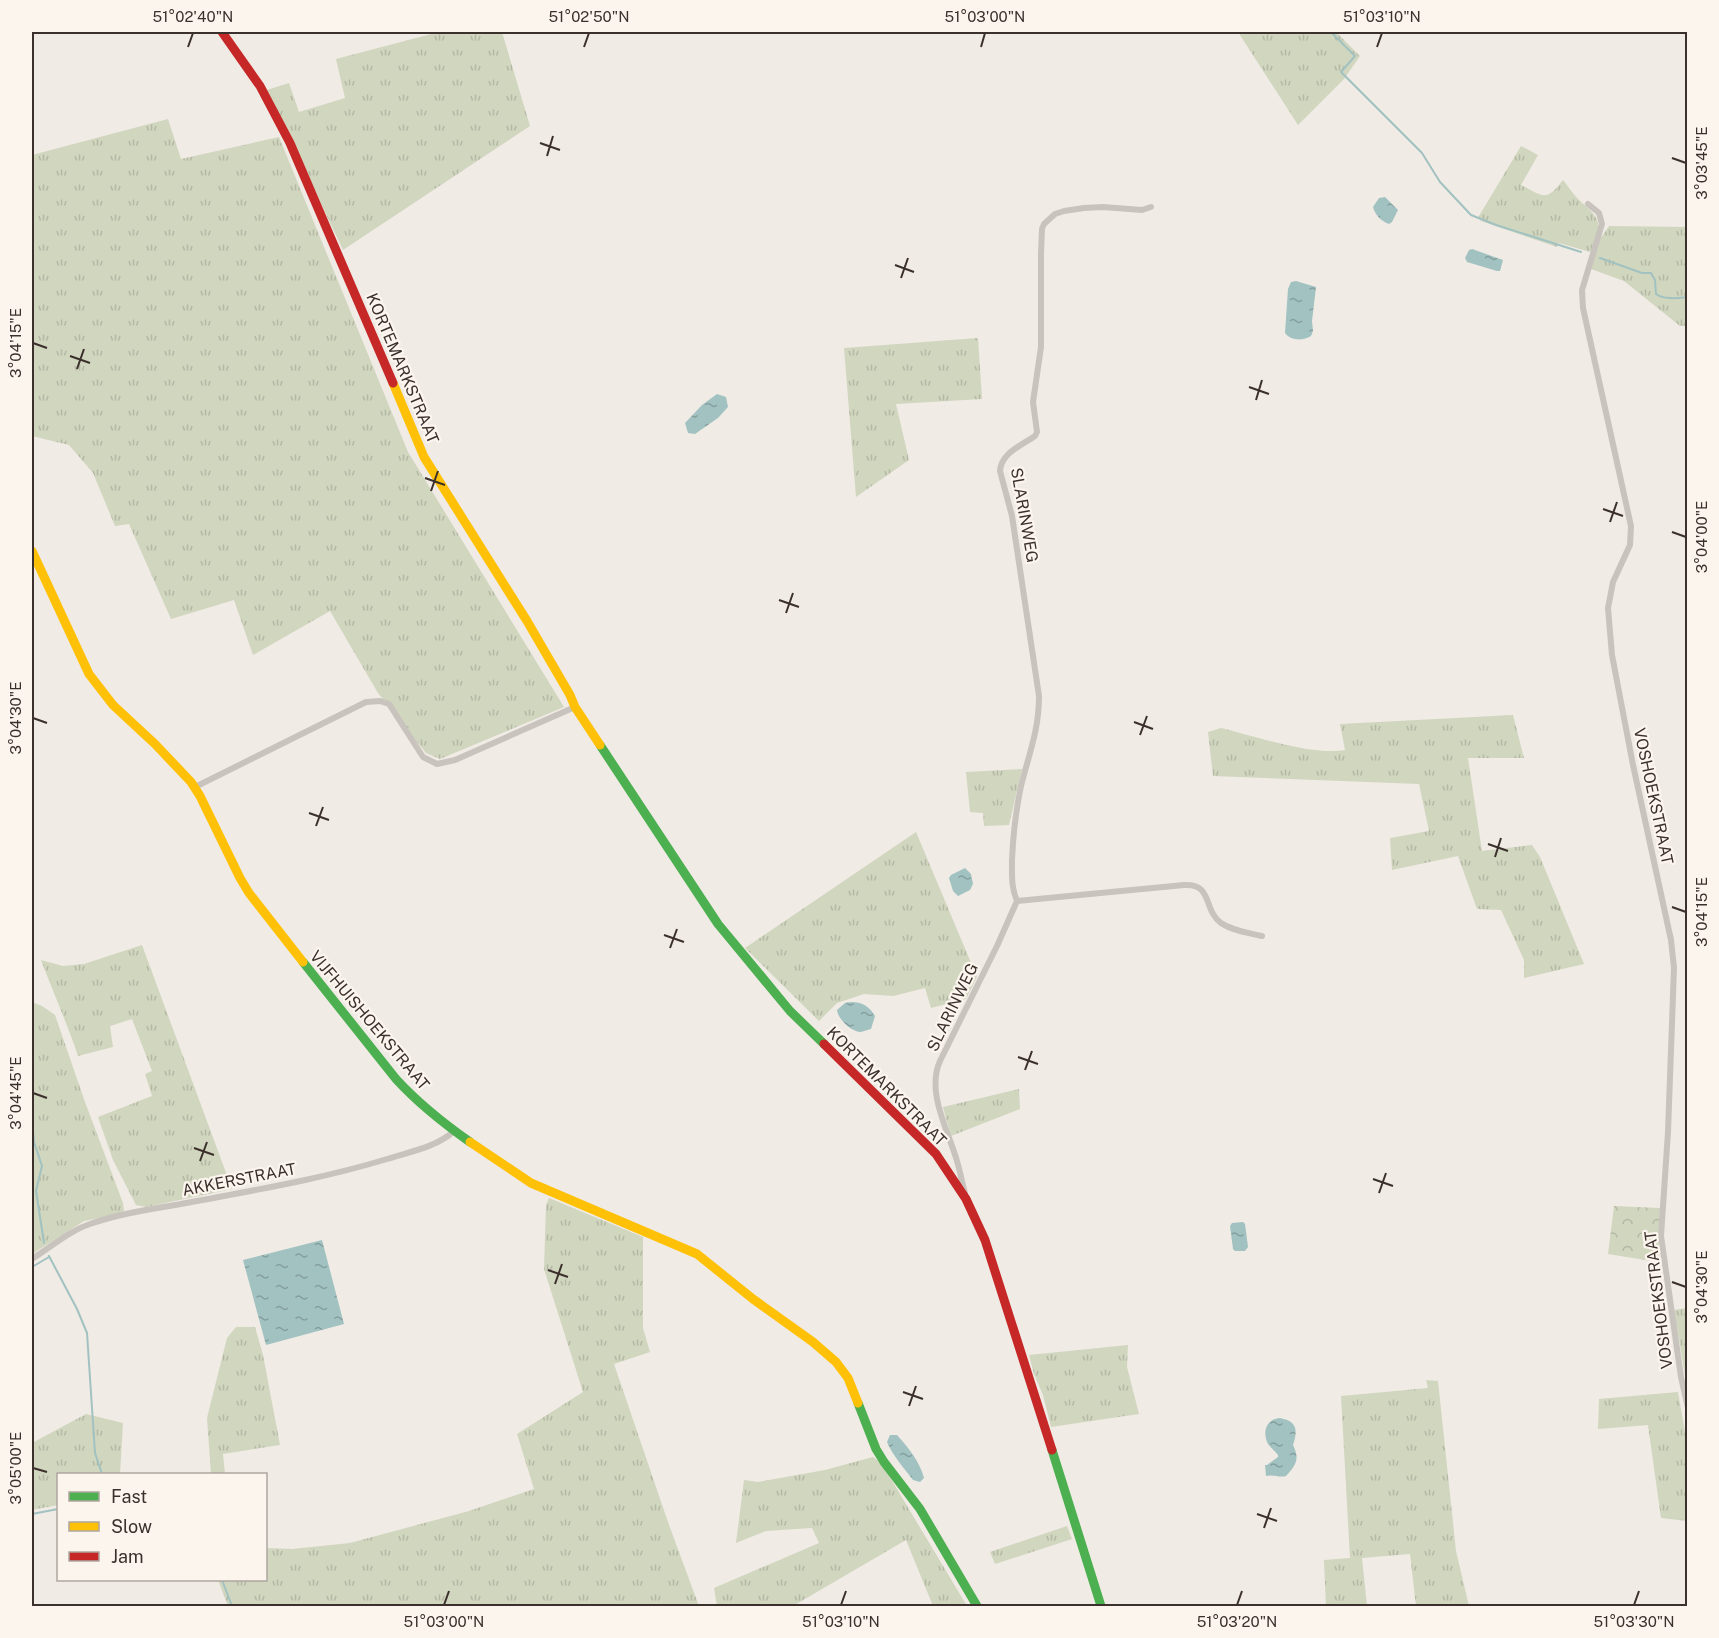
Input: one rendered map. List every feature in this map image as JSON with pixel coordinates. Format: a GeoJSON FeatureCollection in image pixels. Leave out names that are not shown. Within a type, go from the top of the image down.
{"type":"FeatureCollection","features":[{"type":"Feature","properties":{"kind":"street","name":"KORTEMARKSTRAAT"},"geometry":{"type":"LineString","coordinates":[[222,32],[260,86],[290,143],[424,457],[527,621],[575,707],[718,924],[790,1011],[936,1154],[966,1199],[996,1273],[1101,1606]]}},
{"type":"Feature","properties":{"kind":"street","name":"VOSHOEKSTRAAT"},"geometry":{"type":"LineString","coordinates":[[1588,204],[1599,213],[1602,224],[1582,290],[1583,308],[1631,526],[1630,545],[1613,582],[1608,608],[1612,655],[1633,765],[1671,939],[1674,968],[1668,1132],[1661,1236],[1681,1377],[1688,1408]]}},
{"type":"Feature","properties":{"kind":"street","name":"SLARINWEG"},"geometry":{"type":"LineString","coordinates":[[966,1199],[958,1162],[938,1101],[936,1075],[937,1068],[1017,901],[1012,881],[1013,848],[1021,786],[1039,714],[1039,696],[1022,573],[1000,466],[1006,456],[1035,436],[1037,432],[1033,402],[1041,347],[1042,229],[1047,220],[1064,211],[1084,208],[1142,210],[1151,207]]}},
{"type":"Feature","properties":{"kind":"street","name":"VIJFHUISHOEKSTRAAT"},"geometry":{"type":"LineString","coordinates":[[32,550],[89,674],[113,705],[176,765],[195,787],[249,893],[396,1079],[454,1131],[531,1183],[697,1254],[836,1362],[848,1378],[872,1440],[884,1462],[920,1509],[977,1606]]}},
{"type":"Feature","properties":{"kind":"street"},"geometry":{"type":"LineString","coordinates":[[195,787],[366,702],[380,701],[389,704],[423,757],[437,764],[455,760],[575,707]]}},
{"type":"Feature","properties":{"kind":"street"},"geometry":{"type":"LineString","coordinates":[[1017,901],[1197,885],[1203,890],[1213,916],[1223,924],[1262,936]]}},
{"type":"Feature","properties":{"kind":"street","name":"AKKERSTRAAT"},"geometry":{"type":"LineString","coordinates":[[32,1259],[72,1232],[93,1223],[137,1212],[358,1168],[427,1146],[448,1137],[454,1131]]}},
{"type":"Feature","properties":{"kind":"green space"},"geometry":{"type":"Polygon","coordinates":[[[439,32],[502,32],[530,126],[343,250],[267,90],[289,83],[299,112],[345,98],[336,59],[439,32]]]}},
{"type":"Feature","properties":{"kind":"green space"},"geometry":{"type":"Polygon","coordinates":[[[1238,32],[1336,32],[1360,56],[1344,79],[1298,125],[1238,32]]]}},
{"type":"Feature","properties":{"kind":"green space"},"geometry":{"type":"Polygon","coordinates":[[[168,119],[181,159],[279,137],[408,452],[564,707],[440,759],[426,753],[378,693],[330,611],[253,655],[234,600],[171,619],[129,524],[115,526],[93,473],[69,445],[32,436],[32,155],[168,119]]]}},
{"type":"Feature","properties":{"kind":"green space"},"geometry":{"type":"Polygon","coordinates":[[[1521,146],[1538,155],[1521,185],[1544,195],[1552,192],[1563,180],[1596,217],[1597,234],[1590,252],[1559,243],[1557,247],[1481,221],[1479,216],[1521,146]]]}},
{"type":"Feature","properties":{"kind":"green space"},"geometry":{"type":"Polygon","coordinates":[[[1609,226],[1687,227],[1687,326],[1680,326],[1624,281],[1591,269],[1600,239],[1609,226]]]}},
{"type":"Feature","properties":{"kind":"green space"},"geometry":{"type":"Polygon","coordinates":[[[978,338],[982,399],[896,404],[909,460],[856,497],[844,348],[978,338]]]}},
{"type":"Feature","properties":{"kind":"green space"},"geometry":{"type":"Polygon","coordinates":[[[1513,715],[1524,758],[1468,758],[1482,851],[1532,845],[1540,857],[1584,964],[1524,978],[1524,960],[1501,910],[1477,909],[1458,856],[1392,870],[1390,838],[1429,831],[1419,784],[1213,776],[1208,732],[1221,728],[1301,748],[1332,751],[1345,750],[1340,724],[1513,715]]]}},
{"type":"Feature","properties":{"kind":"green space"},"geometry":{"type":"Polygon","coordinates":[[[1022,769],[1009,825],[984,826],[983,813],[970,812],[966,772],[1022,769]]]}},
{"type":"Feature","properties":{"kind":"green space"},"geometry":{"type":"Polygon","coordinates":[[[916,832],[977,977],[966,999],[931,1008],[925,988],[893,996],[864,994],[837,1003],[819,1021],[745,948],[916,832]]]}},
{"type":"Feature","properties":{"kind":"green space"},"geometry":{"type":"Polygon","coordinates":[[[142,945],[232,1189],[146,1207],[136,1205],[113,1160],[98,1117],[152,1096],[145,1074],[152,1071],[132,1019],[110,1026],[113,1047],[78,1056],[41,960],[63,966],[84,964],[142,945]]]}},
{"type":"Feature","properties":{"kind":"green space"},"geometry":{"type":"Polygon","coordinates":[[[32,1002],[55,1015],[124,1211],[116,1215],[84,1221],[32,1254],[32,1002]]]}},
{"type":"Feature","properties":{"kind":"green space"},"geometry":{"type":"Polygon","coordinates":[[[1019,1089],[1020,1109],[951,1136],[943,1107],[1019,1089]]]}},
{"type":"Feature","properties":{"kind":"green space"},"geometry":{"type":"Polygon","coordinates":[[[549,1198],[643,1237],[643,1328],[650,1352],[614,1364],[699,1606],[228,1606],[218,1581],[267,1581],[267,1548],[292,1549],[350,1543],[469,1511],[534,1489],[517,1434],[583,1392],[544,1269],[546,1205],[549,1198]]]}},
{"type":"Feature","properties":{"kind":"green space"},"geometry":{"type":"Polygon","coordinates":[[[1614,1206],[1660,1208],[1658,1262],[1608,1254],[1614,1206]]]}},
{"type":"Feature","properties":{"kind":"green space"},"geometry":{"type":"Polygon","coordinates":[[[1687,1308],[1687,1387],[1674,1310],[1687,1308]]]}},
{"type":"Feature","properties":{"kind":"green space"},"geometry":{"type":"Polygon","coordinates":[[[236,1327],[255,1327],[263,1355],[280,1445],[223,1454],[225,1473],[211,1473],[207,1418],[227,1338],[236,1327]]]}},
{"type":"Feature","properties":{"kind":"green space"},"geometry":{"type":"Polygon","coordinates":[[[1128,1345],[1127,1367],[1139,1414],[1051,1427],[1029,1355],[1128,1345]]]}},
{"type":"Feature","properties":{"kind":"green space"},"geometry":{"type":"Polygon","coordinates":[[[1426,1380],[1438,1381],[1456,1551],[1469,1606],[1416,1606],[1410,1554],[1362,1558],[1367,1606],[1326,1606],[1324,1560],[1350,1558],[1341,1396],[1428,1388],[1426,1380]]]}},
{"type":"Feature","properties":{"kind":"green space"},"geometry":{"type":"Polygon","coordinates":[[[1678,1392],[1687,1443],[1687,1521],[1661,1518],[1648,1425],[1598,1429],[1599,1399],[1678,1392]]]}},
{"type":"Feature","properties":{"kind":"green space"},"geometry":{"type":"Polygon","coordinates":[[[86,1414],[123,1423],[120,1473],[57,1473],[57,1505],[32,1510],[32,1443],[86,1414]]]}},
{"type":"Feature","properties":{"kind":"green space"},"geometry":{"type":"Polygon","coordinates":[[[873,1457],[882,1464],[967,1606],[933,1606],[906,1540],[793,1606],[717,1606],[714,1588],[819,1543],[812,1528],[766,1531],[736,1543],[744,1480],[758,1482],[825,1470],[873,1457]]]}},
{"type":"Feature","properties":{"kind":"green space"},"geometry":{"type":"Polygon","coordinates":[[[1067,1526],[1072,1539],[995,1564],[990,1552],[1067,1526]]]}},
{"type":"Feature","properties":{"kind":"water"},"geometry":{"type":"Polygon","coordinates":[[[1385,197],[1398,210],[1389,224],[1375,213],[1373,207],[1379,198],[1385,197]]]}},
{"type":"Feature","properties":{"kind":"water"},"geometry":{"type":"Polygon","coordinates":[[[1472,249],[1503,260],[1500,271],[1467,262],[1465,258],[1472,249]]]}},
{"type":"Feature","properties":{"kind":"water"},"geometry":{"type":"Polygon","coordinates":[[[1296,281],[1316,287],[1313,331],[1308,338],[1294,339],[1285,333],[1288,289],[1291,282],[1296,281]]]}},
{"type":"Feature","properties":{"kind":"water"},"geometry":{"type":"Polygon","coordinates":[[[717,394],[726,397],[728,407],[718,418],[695,434],[688,433],[685,423],[702,405],[717,394]]]}},
{"type":"Feature","properties":{"kind":"water"},"geometry":{"type":"Polygon","coordinates":[[[965,868],[971,874],[973,884],[970,890],[958,896],[953,891],[949,878],[965,868]]]}},
{"type":"Feature","properties":{"kind":"water"},"geometry":{"type":"Polygon","coordinates":[[[845,1003],[865,1005],[873,1013],[875,1016],[871,1029],[857,1031],[842,1021],[837,1010],[845,1003]]]}},
{"type":"Feature","properties":{"kind":"water"},"geometry":{"type":"Polygon","coordinates":[[[1243,1222],[1248,1247],[1245,1251],[1235,1251],[1230,1226],[1232,1223],[1243,1222]]]}},
{"type":"Feature","properties":{"kind":"water"},"geometry":{"type":"Polygon","coordinates":[[[322,1240],[344,1324],[266,1345],[243,1260],[322,1240]]]}},
{"type":"Feature","properties":{"kind":"water"},"geometry":{"type":"Polygon","coordinates":[[[1280,1418],[1290,1421],[1295,1427],[1293,1445],[1296,1462],[1286,1476],[1266,1476],[1265,1465],[1278,1455],[1268,1444],[1265,1431],[1271,1421],[1280,1418]]]}},
{"type":"Feature","properties":{"kind":"water"},"geometry":{"type":"Polygon","coordinates":[[[890,1435],[897,1435],[913,1455],[924,1478],[920,1482],[913,1480],[892,1452],[887,1442],[890,1435]]]}},
{"type":"Feature","properties":{"kind":"waterway"},"geometry":{"type":"LineString","coordinates":[[1331,32],[1355,56],[1341,72],[1422,153],[1440,182],[1471,215],[1581,252]]}},
{"type":"Feature","properties":{"kind":"waterway"},"geometry":{"type":"LineString","coordinates":[[1600,258],[1642,273],[1651,273],[1655,280],[1656,294],[1659,296],[1688,297]]}},
{"type":"Feature","properties":{"kind":"waterway"},"geometry":{"type":"LineString","coordinates":[[32,1122],[34,1142],[42,1166],[36,1191],[44,1243]]}},
{"type":"Feature","properties":{"kind":"waterway"},"geometry":{"type":"LineString","coordinates":[[49,1256],[87,1333],[95,1453],[102,1473]]}},
{"type":"Feature","properties":{"kind":"waterway"},"geometry":{"type":"LineString","coordinates":[[32,1267],[49,1257]]}},
{"type":"Feature","properties":{"kind":"waterway"},"geometry":{"type":"LineString","coordinates":[[32,1514],[57,1509]]}},
{"type":"Feature","properties":{"kind":"waterway"},"geometry":{"type":"LineString","coordinates":[[222,1581],[232,1606]]}},
{"type":"Feature","properties":{"kind":"traffic: fast"},"geometry":{"type":"LineString","coordinates":[[600,745],[718,924],[790,1011],[824,1044]]}},
{"type":"Feature","properties":{"kind":"traffic: fast"},"geometry":{"type":"LineString","coordinates":[[303,962],[396,1079],[431,1112],[470,1142]]}},
{"type":"Feature","properties":{"kind":"traffic: fast"},"geometry":{"type":"LineString","coordinates":[[858,1403],[876,1449],[920,1509],[977,1606]]}},
{"type":"Feature","properties":{"kind":"traffic: fast"},"geometry":{"type":"LineString","coordinates":[[1052,1450],[1101,1606]]}},
{"type":"Feature","properties":{"kind":"traffic: slow"},"geometry":{"type":"LineString","coordinates":[[393,383],[424,457],[527,621],[575,707],[600,745]]}},
{"type":"Feature","properties":{"kind":"traffic: slow"},"geometry":{"type":"LineString","coordinates":[[32,551],[89,674],[113,705],[191,782],[249,893],[303,962]]}},
{"type":"Feature","properties":{"kind":"traffic: slow"},"geometry":{"type":"LineString","coordinates":[[470,1142],[531,1183],[697,1254],[836,1362],[848,1378],[858,1403]]}},
{"type":"Feature","properties":{"kind":"traffic: jam"},"geometry":{"type":"LineString","coordinates":[[222,32],[260,86],[290,143],[393,383]]}},
{"type":"Feature","properties":{"kind":"traffic: jam"},"geometry":{"type":"LineString","coordinates":[[824,1044],[936,1154],[966,1199],[985,1240],[1052,1450]]}}]}
